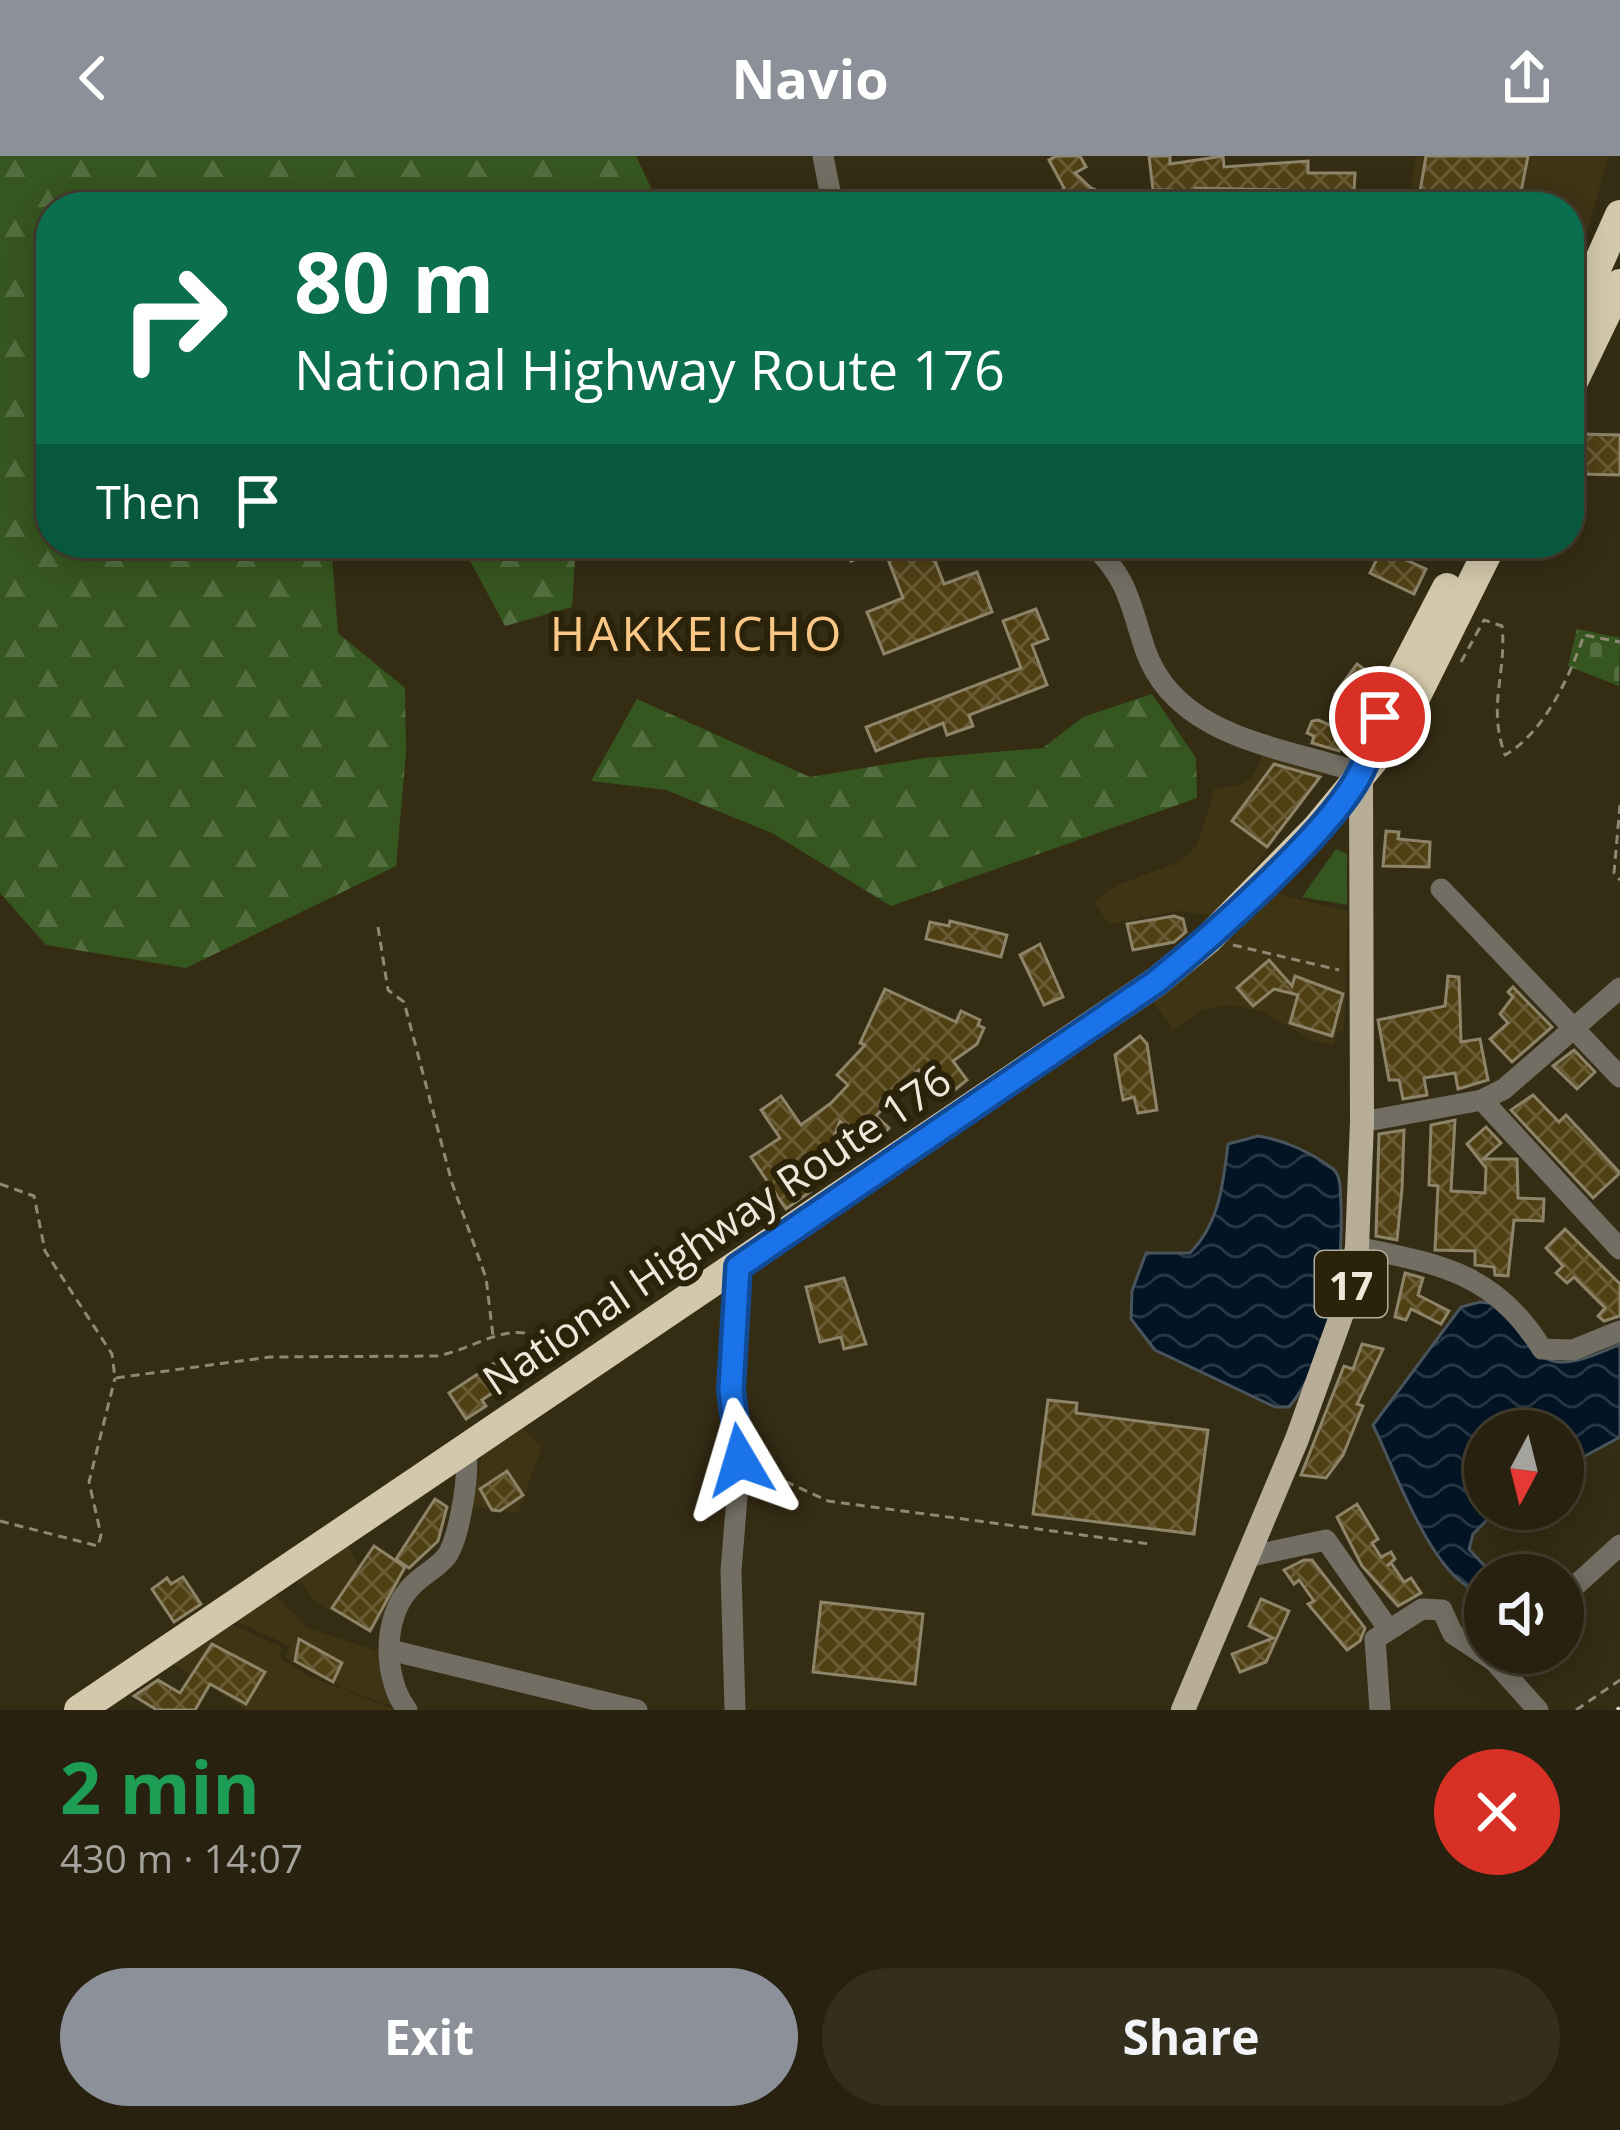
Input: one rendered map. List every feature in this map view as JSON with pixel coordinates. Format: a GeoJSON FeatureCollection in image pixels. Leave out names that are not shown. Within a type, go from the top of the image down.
{"type":"FeatureCollection","features":[{"type":"Feature","properties":{"kind":"highway"},"geometry":{"type":"LineString","coordinates":[[1584,295],[1620,215]]}},
{"type":"Feature","properties":{"kind":"highway"},"geometry":{"type":"LineString","coordinates":[[1584,359],[1620,284]]}},
{"type":"Feature","properties":{"kind":"highway","name":"National Highway Route 176"},"geometry":{"type":"LineString","coordinates":[[1361,772],[1380,717],[1461,558]]}},
{"type":"Feature","properties":{"kind":"highway","name":"National Highway Route 176"},"geometry":{"type":"LineString","coordinates":[[79,1710],[1156,982],[1271,875],[1361,772],[1403,740],[1485,558]]}},
{"type":"Feature","properties":{"kind":"main road","name":"17"},"geometry":{"type":"LineString","coordinates":[[1364,831],[1403,740]]}},
{"type":"Feature","properties":{"kind":"main road","name":"17"},"geometry":{"type":"LineString","coordinates":[[1184,1710],[1338,1331],[1357,1247],[1363,1122],[1361,772]]}},
{"type":"Feature","properties":{"kind":"main road"},"geometry":{"type":"LineString","coordinates":[[1271,875],[1334,825],[1364,831]]}},
{"type":"Feature","properties":{"kind":"street"},"geometry":{"type":"LineString","coordinates":[[823,156],[830,192]]}},
{"type":"Feature","properties":{"kind":"street"},"geometry":{"type":"LineString","coordinates":[[1107,558],[1118,569],[1135,607],[1146,652],[1175,704],[1210,725],[1361,772]]}},
{"type":"Feature","properties":{"kind":"street"},"geometry":{"type":"LineString","coordinates":[[1441,889],[1620,1077]]}},
{"type":"Feature","properties":{"kind":"street"},"geometry":{"type":"LineString","coordinates":[[1363,1122],[1482,1100],[1504,1089],[1620,988]]}},
{"type":"Feature","properties":{"kind":"street"},"geometry":{"type":"LineString","coordinates":[[1482,1100],[1620,1250]]}},
{"type":"Feature","properties":{"kind":"street"},"geometry":{"type":"LineString","coordinates":[[1357,1247],[1466,1275],[1527,1324],[1542,1349],[1573,1350],[1620,1331]]}},
{"type":"Feature","properties":{"kind":"street"},"geometry":{"type":"LineString","coordinates":[[735,1710],[731,1570],[740,1460],[731,1390],[738,1267]]}},
{"type":"Feature","properties":{"kind":"street"},"geometry":{"type":"LineString","coordinates":[[407,1710],[393,1691],[390,1650],[400,1604],[448,1556],[460,1519],[468,1462],[465,1450]]}},
{"type":"Feature","properties":{"kind":"street"},"geometry":{"type":"LineString","coordinates":[[1247,1557],[1326,1540],[1387,1627]]}},
{"type":"Feature","properties":{"kind":"street"},"geometry":{"type":"LineString","coordinates":[[1584,1578],[1620,1545]]}},
{"type":"Feature","properties":{"kind":"street"},"geometry":{"type":"LineString","coordinates":[[1380,1710],[1372,1652],[1375,1640],[1387,1627],[1436,1606],[1453,1634],[1464,1640]]}},
{"type":"Feature","properties":{"kind":"street"},"geometry":{"type":"LineString","coordinates":[[390,1650],[637,1710]]}},
{"type":"Feature","properties":{"kind":"street"},"geometry":{"type":"LineString","coordinates":[[1511,1674],[1538,1710]]}},
{"type":"Feature","properties":{"kind":"path"},"geometry":{"type":"LineString","coordinates":[[1450,680],[1484,620],[1502,626],[1504,648],[1494,724],[1505,755],[1521,746],[1553,700],[1573,667],[1584,635],[1620,642]]}},
{"type":"Feature","properties":{"kind":"path"},"geometry":{"type":"LineString","coordinates":[[1354,716],[1335,706],[1333,712],[1403,740]]}},
{"type":"Feature","properties":{"kind":"path"},"geometry":{"type":"LineString","coordinates":[[1620,805],[1614,873],[1620,880]]}},
{"type":"Feature","properties":{"kind":"path"},"geometry":{"type":"LineString","coordinates":[[378,927],[388,990],[404,1002],[452,1184],[486,1277],[494,1338]]}},
{"type":"Feature","properties":{"kind":"path"},"geometry":{"type":"LineString","coordinates":[[1227,936],[1234,946],[1253,945],[1352,974]]}},
{"type":"Feature","properties":{"kind":"path"},"geometry":{"type":"LineString","coordinates":[[0,1184],[34,1196],[45,1251],[112,1354],[115,1378],[89,1482],[101,1534],[98,1546],[0,1521]]}},
{"type":"Feature","properties":{"kind":"path"},"geometry":{"type":"LineString","coordinates":[[115,1378],[270,1357],[436,1356],[464,1352],[509,1330],[524,1333],[533,1346],[531,1406]]}},
{"type":"Feature","properties":{"kind":"path"},"geometry":{"type":"LineString","coordinates":[[740,1460],[828,1502],[1150,1544]]}},
{"type":"Feature","properties":{"kind":"path"},"geometry":{"type":"LineString","coordinates":[[1576,1710],[1620,1680]]}},
{"type":"Feature","properties":{"kind":"shaded area"},"geometry":{"type":"Polygon","coordinates":[[[1416,156],[1609,156],[1584,241],[1584,192],[1410,192],[1416,156]]]}},
{"type":"Feature","properties":{"kind":"shaded area"},"geometry":{"type":"Polygon","coordinates":[[[1264,753],[1328,769],[1246,878],[1209,915],[1178,911],[1109,924],[1094,901],[1115,886],[1181,861],[1197,845],[1215,788],[1240,785],[1252,777],[1264,753]]]}},
{"type":"Feature","properties":{"kind":"shaded area"},"geometry":{"type":"Polygon","coordinates":[[[1273,893],[1348,911],[1344,1032],[1337,1032],[1334,1045],[1314,1041],[1261,1011],[1229,1005],[1202,1010],[1173,1030],[1153,1002],[1273,893]]]}},
{"type":"Feature","properties":{"kind":"shaded area"},"geometry":{"type":"Polygon","coordinates":[[[523,1429],[542,1447],[518,1513],[471,1506],[482,1456],[523,1429]]]}},
{"type":"Feature","properties":{"kind":"shaded area"},"geometry":{"type":"Polygon","coordinates":[[[348,1546],[359,1566],[406,1583],[389,1621],[380,1618],[371,1633],[313,1600],[299,1579],[348,1546]]]}},
{"type":"Feature","properties":{"kind":"shaded area"},"geometry":{"type":"Polygon","coordinates":[[[275,1595],[306,1627],[381,1652],[381,1681],[393,1706],[342,1688],[285,1658],[290,1646],[236,1621],[275,1595]]]}},
{"type":"Feature","properties":{"kind":"shaded area"},"geometry":{"type":"Polygon","coordinates":[[[233,1625],[281,1647],[281,1659],[311,1677],[396,1710],[247,1710],[173,1664],[233,1625]]]}},
{"type":"Feature","properties":{"kind":"green space"},"geometry":{"type":"Polygon","coordinates":[[[0,156],[636,156],[653,192],[36,192],[36,558],[332,558],[338,633],[405,688],[406,753],[396,866],[186,968],[46,945],[0,893],[0,156]]]}},
{"type":"Feature","properties":{"kind":"green space"},"geometry":{"type":"Polygon","coordinates":[[[469,558],[575,558],[572,607],[505,626],[469,558]]]}},
{"type":"Feature","properties":{"kind":"green space"},"geometry":{"type":"Polygon","coordinates":[[[1577,629],[1620,638],[1619,686],[1568,666],[1577,629]]]}},
{"type":"Feature","properties":{"kind":"green space"},"geometry":{"type":"Polygon","coordinates":[[[1152,694],[1196,758],[1197,798],[891,906],[772,833],[666,790],[591,781],[637,699],[810,777],[925,758],[1043,748],[1083,717],[1152,694]]]}},
{"type":"Feature","properties":{"kind":"green space"},"geometry":{"type":"Polygon","coordinates":[[[1336,849],[1347,854],[1347,905],[1302,897],[1336,849]]]}},
{"type":"Feature","properties":{"kind":"water"},"geometry":{"type":"Polygon","coordinates":[[[1258,1136],[1316,1158],[1336,1172],[1340,1185],[1340,1256],[1332,1310],[1316,1362],[1289,1407],[1275,1407],[1155,1350],[1131,1319],[1132,1291],[1146,1253],[1190,1253],[1214,1216],[1228,1144],[1258,1136]]]}},
{"type":"Feature","properties":{"kind":"water"},"geometry":{"type":"Polygon","coordinates":[[[1499,1304],[1526,1341],[1549,1360],[1576,1360],[1620,1344],[1620,1437],[1584,1457],[1584,1410],[1464,1410],[1464,1530],[1477,1530],[1469,1549],[1474,1554],[1464,1554],[1464,1584],[1427,1539],[1373,1425],[1461,1307],[1499,1304]]]}},
{"type":"Feature","properties":{"kind":"building"},"geometry":{"type":"Polygon","coordinates":[[[1080,156],[1086,167],[1075,173],[1100,192],[1060,192],[1064,188],[1049,160],[1080,156]]]}},
{"type":"Feature","properties":{"kind":"building"},"geometry":{"type":"Polygon","coordinates":[[[1149,156],[1170,156],[1170,164],[1223,156],[1224,167],[1308,161],[1308,173],[1355,173],[1354,192],[1153,190],[1149,156]]]}},
{"type":"Feature","properties":{"kind":"building"},"geometry":{"type":"Polygon","coordinates":[[[1426,156],[1528,156],[1521,192],[1420,192],[1426,156]]]}},
{"type":"Feature","properties":{"kind":"building"},"geometry":{"type":"Polygon","coordinates":[[[1584,434],[1620,435],[1620,475],[1584,474],[1584,434]]]}},
{"type":"Feature","properties":{"kind":"building"},"geometry":{"type":"Polygon","coordinates":[[[887,558],[934,558],[944,584],[977,572],[992,612],[884,654],[867,612],[903,598],[887,558]]]}},
{"type":"Feature","properties":{"kind":"building"},"geometry":{"type":"Polygon","coordinates":[[[1378,558],[1402,558],[1426,569],[1414,594],[1370,573],[1378,558]]]}},
{"type":"Feature","properties":{"kind":"building"},"geometry":{"type":"Polygon","coordinates":[[[1036,609],[1048,639],[1032,645],[1047,685],[969,715],[973,726],[947,735],[943,723],[876,751],[866,727],[1021,668],[1003,621],[1036,609]]]}},
{"type":"Feature","properties":{"kind":"building"},"geometry":{"type":"Polygon","coordinates":[[[1357,664],[1378,679],[1356,709],[1335,694],[1357,664]]]}},
{"type":"Feature","properties":{"kind":"building"},"geometry":{"type":"Polygon","coordinates":[[[1312,721],[1346,732],[1339,751],[1312,743],[1314,736],[1307,733],[1312,721]]]}},
{"type":"Feature","properties":{"kind":"building"},"geometry":{"type":"Polygon","coordinates":[[[1274,764],[1320,777],[1267,847],[1232,821],[1274,764]]]}},
{"type":"Feature","properties":{"kind":"building"},"geometry":{"type":"Polygon","coordinates":[[[1386,831],[1399,832],[1398,839],[1430,842],[1429,867],[1383,866],[1386,831]]]}},
{"type":"Feature","properties":{"kind":"building"},"geometry":{"type":"Polygon","coordinates":[[[1174,916],[1183,919],[1186,932],[1174,942],[1133,950],[1127,924],[1174,916]]]}},
{"type":"Feature","properties":{"kind":"building"},"geometry":{"type":"Polygon","coordinates":[[[950,921],[1007,935],[1001,957],[926,939],[930,922],[949,926],[950,921]]]}},
{"type":"Feature","properties":{"kind":"building"},"geometry":{"type":"Polygon","coordinates":[[[1040,944],[1063,997],[1044,1005],[1020,955],[1040,944]]]}},
{"type":"Feature","properties":{"kind":"building"},"geometry":{"type":"Polygon","coordinates":[[[1269,960],[1292,986],[1295,976],[1343,994],[1332,1036],[1290,1023],[1298,995],[1274,989],[1253,1006],[1237,988],[1269,960]]]}},
{"type":"Feature","properties":{"kind":"building"},"geometry":{"type":"Polygon","coordinates":[[[1448,976],[1459,977],[1461,1042],[1480,1039],[1488,1080],[1458,1089],[1455,1073],[1424,1078],[1427,1095],[1403,1099],[1399,1080],[1389,1080],[1378,1020],[1445,1006],[1448,976]]]}},
{"type":"Feature","properties":{"kind":"building"},"geometry":{"type":"Polygon","coordinates":[[[1513,987],[1552,1027],[1512,1062],[1490,1039],[1508,1023],[1500,1014],[1513,997],[1508,992],[1513,987]]]}},
{"type":"Feature","properties":{"kind":"building"},"geometry":{"type":"Polygon","coordinates":[[[885,989],[956,1022],[961,1011],[980,1020],[978,1025],[984,1028],[977,1044],[953,1061],[967,1080],[942,1100],[919,1070],[876,1116],[889,1128],[870,1148],[840,1121],[830,1147],[795,1170],[810,1192],[786,1209],[751,1157],[780,1138],[761,1110],[781,1096],[801,1125],[831,1103],[848,1085],[837,1075],[865,1045],[860,1043],[885,989]]]}},
{"type":"Feature","properties":{"kind":"building"},"geometry":{"type":"Polygon","coordinates":[[[1140,1036],[1147,1044],[1157,1110],[1138,1113],[1134,1097],[1123,1100],[1115,1055],[1140,1036]]]}},
{"type":"Feature","properties":{"kind":"building"},"geometry":{"type":"Polygon","coordinates":[[[1574,1050],[1595,1072],[1577,1089],[1553,1066],[1574,1050]]]}},
{"type":"Feature","properties":{"kind":"building"},"geometry":{"type":"Polygon","coordinates":[[[1533,1095],[1559,1122],[1566,1115],[1620,1173],[1593,1198],[1511,1110],[1533,1095]]]}},
{"type":"Feature","properties":{"kind":"building"},"geometry":{"type":"Polygon","coordinates":[[[1455,1120],[1451,1191],[1485,1193],[1486,1168],[1467,1144],[1486,1127],[1501,1143],[1483,1159],[1517,1159],[1518,1198],[1544,1199],[1543,1221],[1514,1220],[1508,1276],[1495,1275],[1494,1267],[1475,1265],[1475,1251],[1435,1250],[1438,1186],[1429,1185],[1431,1125],[1455,1120]]]}},
{"type":"Feature","properties":{"kind":"building"},"geometry":{"type":"Polygon","coordinates":[[[1404,1130],[1397,1240],[1376,1236],[1379,1134],[1404,1130]]]}},
{"type":"Feature","properties":{"kind":"building"},"geometry":{"type":"Polygon","coordinates":[[[1565,1229],[1620,1284],[1620,1316],[1604,1321],[1598,1316],[1605,1308],[1574,1277],[1567,1283],[1556,1273],[1563,1266],[1546,1248],[1565,1229]]]}},
{"type":"Feature","properties":{"kind":"building"},"geometry":{"type":"Polygon","coordinates":[[[1405,1273],[1423,1278],[1418,1295],[1449,1311],[1441,1324],[1411,1309],[1406,1320],[1395,1317],[1405,1273]]]}},
{"type":"Feature","properties":{"kind":"building"},"geometry":{"type":"Polygon","coordinates":[[[844,1278],[866,1344],[844,1349],[841,1337],[820,1342],[806,1287],[844,1278]]]}},
{"type":"Feature","properties":{"kind":"building"},"geometry":{"type":"Polygon","coordinates":[[[1362,1344],[1383,1349],[1357,1404],[1363,1406],[1343,1455],[1326,1478],[1301,1475],[1344,1366],[1353,1369],[1362,1344]]]}},
{"type":"Feature","properties":{"kind":"building"},"geometry":{"type":"Polygon","coordinates":[[[505,1356],[518,1376],[482,1400],[486,1406],[466,1419],[449,1393],[505,1356]]]}},
{"type":"Feature","properties":{"kind":"building"},"geometry":{"type":"Polygon","coordinates":[[[1048,1400],[1077,1403],[1076,1413],[1208,1430],[1194,1534],[1033,1514],[1048,1400]]]}},
{"type":"Feature","properties":{"kind":"building"},"geometry":{"type":"Polygon","coordinates":[[[507,1471],[523,1495],[500,1511],[492,1510],[480,1489],[507,1471]]]}},
{"type":"Feature","properties":{"kind":"building"},"geometry":{"type":"Polygon","coordinates":[[[435,1499],[447,1507],[438,1541],[409,1568],[396,1559],[435,1499]]]}},
{"type":"Feature","properties":{"kind":"building"},"geometry":{"type":"Polygon","coordinates":[[[1357,1504],[1378,1539],[1372,1543],[1381,1557],[1391,1552],[1395,1559],[1387,1566],[1391,1563],[1404,1582],[1411,1578],[1421,1593],[1398,1606],[1362,1566],[1337,1517],[1357,1504]]]}},
{"type":"Feature","properties":{"kind":"building"},"geometry":{"type":"Polygon","coordinates":[[[374,1546],[405,1567],[370,1631],[332,1608],[374,1546]]]}},
{"type":"Feature","properties":{"kind":"building"},"geometry":{"type":"Polygon","coordinates":[[[1312,1560],[1365,1628],[1360,1641],[1347,1650],[1308,1604],[1314,1601],[1299,1580],[1294,1584],[1284,1570],[1312,1560]]]}},
{"type":"Feature","properties":{"kind":"building"},"geometry":{"type":"Polygon","coordinates":[[[183,1577],[201,1604],[174,1622],[152,1589],[167,1578],[171,1584],[183,1577]]]}},
{"type":"Feature","properties":{"kind":"building"},"geometry":{"type":"Polygon","coordinates":[[[1261,1599],[1289,1611],[1266,1662],[1240,1672],[1232,1654],[1273,1638],[1249,1626],[1261,1599]]]}},
{"type":"Feature","properties":{"kind":"building"},"geometry":{"type":"Polygon","coordinates":[[[821,1602],[923,1614],[915,1684],[813,1672],[821,1602]]]}},
{"type":"Feature","properties":{"kind":"building"},"geometry":{"type":"Polygon","coordinates":[[[299,1639],[342,1663],[333,1682],[295,1661],[299,1639]]]}},
{"type":"Feature","properties":{"kind":"building"},"geometry":{"type":"Polygon","coordinates":[[[212,1644],[265,1672],[246,1704],[210,1684],[195,1710],[157,1710],[134,1696],[158,1680],[180,1693],[212,1644]]]}},
{"type":"Feature","properties":{"kind":"district","name":"HAKKEICHO"},"geometry":{"type":"Point","coordinates":[697,632]}},
{"type":"Feature","properties":{"kind":"route"},"geometry":{"type":"LineString","coordinates":[[740,1460],[731,1390],[738,1267],[1156,982],[1207,940],[1316,829],[1361,772],[1380,717]]}}]}
